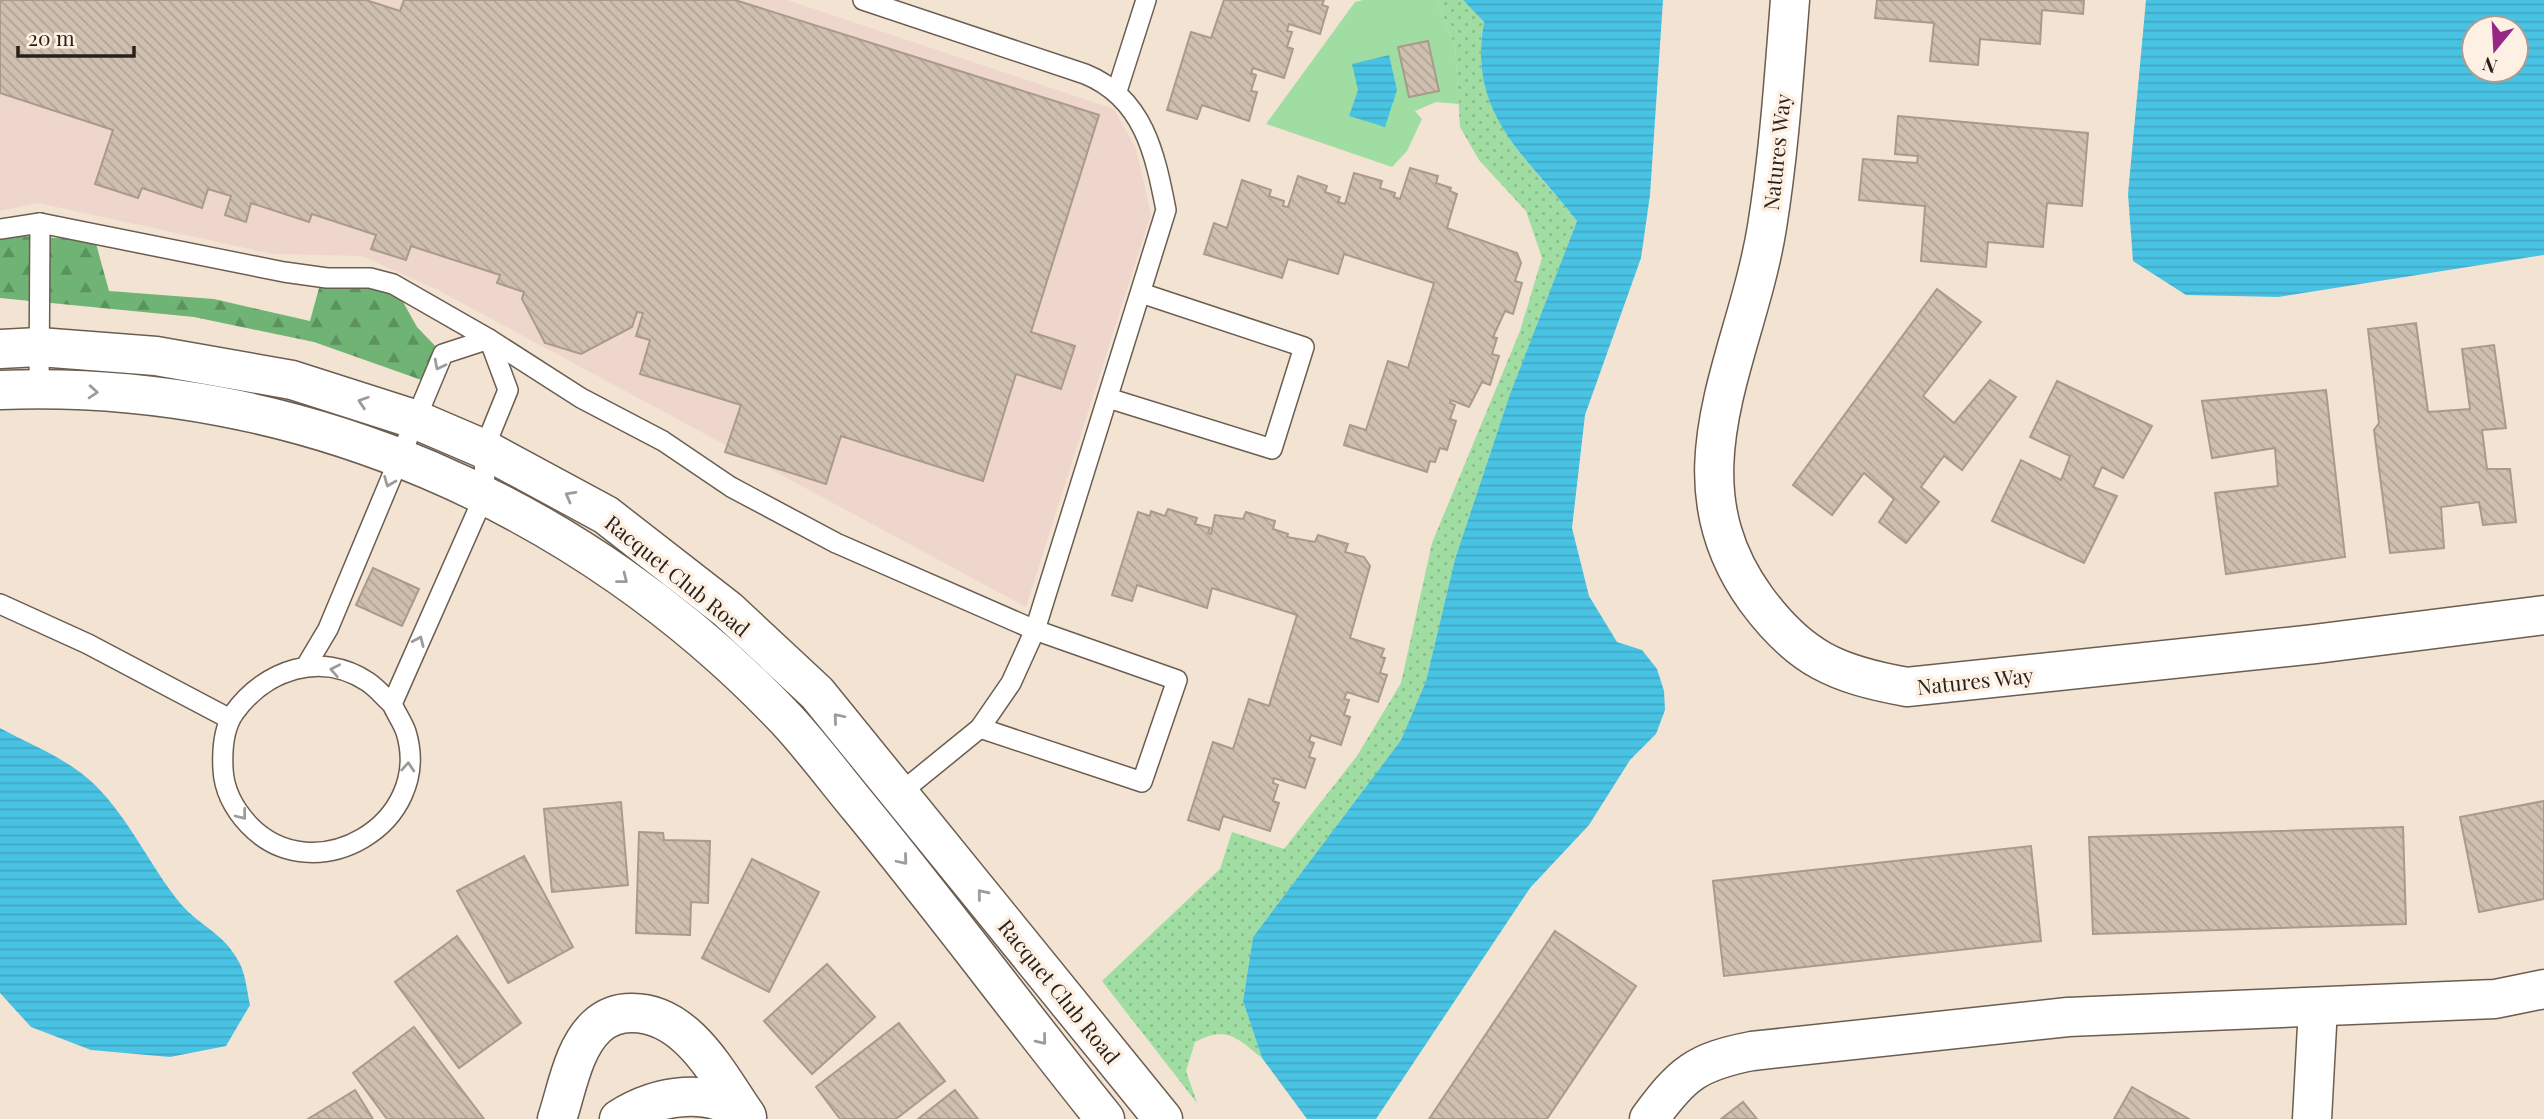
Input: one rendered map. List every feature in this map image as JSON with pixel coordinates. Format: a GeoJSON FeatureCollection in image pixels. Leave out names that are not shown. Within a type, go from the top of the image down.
{"type":"FeatureCollection","features":[{"type":"Feature","properties":{"kind":"street","name":"Natures Way"},"geometry":{"type":"LineString","coordinates":[[1790,0],[1767,229],[1716,439],[1713,499],[1722,537],[1742,579],[1774,623],[1811,656],[1855,677],[1907,687],[2315,644],[2544,615]]}},
{"type":"Feature","properties":{"kind":"street","name":"Racquet Club Road"},"geometry":{"type":"LineString","coordinates":[[0,349],[39,347],[156,356],[292,380],[414,419],[484,449],[606,515],[728,610],[817,693],[1163,1119]]}},
{"type":"Feature","properties":{"kind":"street","name":"Racquet Club Road"},"geometry":{"type":"LineString","coordinates":[[0,390],[39,388],[151,396],[282,419],[399,456],[485,494],[583,548],[702,641],[787,720],[870,820],[1105,1119]]}},
{"type":"Feature","properties":{"kind":"street"},"geometry":{"type":"LineString","coordinates":[[1649,1119],[1693,1069],[1706,1062],[1752,1051],[2068,1017],[2495,999],[2544,989]]}},
{"type":"Feature","properties":{"kind":"street"},"geometry":{"type":"LineString","coordinates":[[2312,1119],[2318,1007]]}},
{"type":"Feature","properties":{"kind":"street"},"geometry":{"type":"LineString","coordinates":[[557,1119],[575,1063],[588,1038],[610,1016],[623,1013],[660,1017],[684,1032],[747,1117]]}},
{"type":"Feature","properties":{"kind":"street"},"geometry":{"type":"LineString","coordinates":[[620,1119],[652,1103],[680,1096],[709,1098],[747,1117]]}},
{"type":"Feature","properties":{"kind":"lane"},"geometry":{"type":"LineString","coordinates":[[863,0],[1085,74],[1117,91],[1130,105],[1157,161],[1166,210],[1035,630],[1011,683],[980,728],[870,820]]}},
{"type":"Feature","properties":{"kind":"lane"},"geometry":{"type":"LineString","coordinates":[[1117,91],[1146,0]]}},
{"type":"Feature","properties":{"kind":"lane"},"geometry":{"type":"LineString","coordinates":[[39,388],[40,223]]}},
{"type":"Feature","properties":{"kind":"lane"},"geometry":{"type":"LineString","coordinates":[[0,229],[40,223],[284,272],[322,278],[370,278],[393,284],[489,339],[581,398],[663,441],[731,487],[836,543],[1035,630],[1177,680],[1142,782],[980,728]]}},
{"type":"Feature","properties":{"kind":"lane"},"geometry":{"type":"LineString","coordinates":[[1108,398],[1272,449],[1304,347],[1140,293]]}},
{"type":"Feature","properties":{"kind":"lane"},"geometry":{"type":"LineString","coordinates":[[306,666],[328,629],[443,355],[489,339]]}},
{"type":"Feature","properties":{"kind":"lane"},"geometry":{"type":"LineString","coordinates":[[392,704],[485,494],[484,449],[508,390],[489,339]]}},
{"type":"Feature","properties":{"kind":"lane"},"geometry":{"type":"LineString","coordinates":[[0,604],[88,644],[230,719]]}},
{"type":"Feature","properties":{"kind":"lane"},"geometry":{"type":"LineString","coordinates":[[306,666],[339,668],[368,682],[392,704],[406,733],[410,764],[404,793],[390,818],[369,838],[342,850],[314,854],[285,849],[259,835],[237,812],[224,783],[222,750],[230,719],[249,693],[275,675],[306,666]]}},
{"type":"Feature","properties":{"kind":"shaded area"},"geometry":{"type":"Polygon","coordinates":[[[0,0],[787,0],[1114,109],[1136,149],[1151,214],[1026,607],[438,290],[362,256],[273,254],[38,203],[0,211],[0,0]]]}},
{"type":"Feature","properties":{"kind":"green space"},"geometry":{"type":"Polygon","coordinates":[[[1436,0],[1463,0],[1484,22],[1481,54],[1484,82],[1493,107],[1521,154],[1577,221],[1510,394],[1455,559],[1426,681],[1401,740],[1253,937],[1243,1001],[1262,1058],[1238,1040],[1224,1034],[1195,1042],[1186,1071],[1197,1103],[1102,981],[1220,869],[1232,832],[1284,849],[1357,756],[1401,683],[1432,543],[1520,331],[1542,258],[1526,211],[1479,160],[1460,127],[1455,46],[1436,0]]]}},
{"type":"Feature","properties":{"kind":"green space"},"geometry":{"type":"Polygon","coordinates":[[[1436,0],[1455,46],[1459,104],[1436,102],[1415,111],[1422,119],[1407,151],[1392,167],[1266,124],[1355,2],[1436,0]]]}},
{"type":"Feature","properties":{"kind":"green space"},"geometry":{"type":"Polygon","coordinates":[[[0,235],[95,240],[109,291],[214,299],[310,321],[322,277],[393,284],[417,327],[443,354],[430,383],[314,342],[194,317],[0,298],[0,235]]]}},
{"type":"Feature","properties":{"kind":"water"},"geometry":{"type":"Polygon","coordinates":[[[1463,0],[1663,0],[1650,195],[1641,258],[1585,415],[1572,528],[1589,596],[1617,642],[1642,650],[1657,669],[1664,691],[1665,710],[1656,734],[1630,760],[1589,825],[1530,888],[1376,1119],[1307,1119],[1262,1058],[1243,1001],[1253,937],[1401,740],[1426,681],[1455,559],[1510,394],[1577,221],[1505,132],[1484,83],[1481,55],[1484,22],[1463,0]]]}},
{"type":"Feature","properties":{"kind":"water"},"geometry":{"type":"Polygon","coordinates":[[[2146,0],[2544,0],[2544,255],[2278,297],[2186,295],[2133,261],[2128,194],[2146,0]]]}},
{"type":"Feature","properties":{"kind":"water"},"geometry":{"type":"Polygon","coordinates":[[[1389,55],[1397,90],[1385,127],[1349,116],[1358,90],[1352,64],[1389,55]]]}},
{"type":"Feature","properties":{"kind":"water"},"geometry":{"type":"Polygon","coordinates":[[[0,728],[62,761],[96,786],[130,828],[180,903],[234,953],[244,974],[250,1005],[226,1046],[170,1057],[91,1050],[31,1027],[0,993],[0,728]]]}},
{"type":"Feature","properties":{"kind":"building"},"geometry":{"type":"Polygon","coordinates":[[[0,0],[366,0],[400,11],[404,0],[735,0],[1099,115],[1031,332],[1075,346],[1061,389],[1016,374],[983,481],[841,436],[826,484],[725,452],[741,405],[640,374],[650,340],[636,336],[643,313],[637,312],[632,327],[581,354],[545,343],[522,299],[524,292],[497,283],[500,275],[411,246],[406,260],[371,249],[376,235],[312,214],[309,222],[251,203],[246,222],[225,215],[231,196],[208,189],[202,208],[142,188],[138,198],[95,184],[113,130],[0,93],[0,0]]]}},
{"type":"Feature","properties":{"kind":"building"},"geometry":{"type":"Polygon","coordinates":[[[1224,0],[1324,0],[1322,5],[1328,7],[1320,34],[1289,24],[1287,31],[1292,32],[1287,47],[1293,49],[1284,78],[1253,68],[1251,73],[1256,75],[1251,91],[1257,92],[1249,121],[1202,105],[1197,119],[1167,110],[1191,32],[1211,38],[1224,0]]]}},
{"type":"Feature","properties":{"kind":"building"},"geometry":{"type":"Polygon","coordinates":[[[1877,0],[2084,0],[2083,14],[2042,10],[2040,44],[1980,39],[1978,65],[1930,61],[1934,23],[1875,18],[1877,0]]]}},
{"type":"Feature","properties":{"kind":"building"},"geometry":{"type":"Polygon","coordinates":[[[1428,41],[1439,91],[1409,97],[1398,47],[1428,41]]]}},
{"type":"Feature","properties":{"kind":"building"},"geometry":{"type":"Polygon","coordinates":[[[1898,116],[2088,133],[2082,206],[2047,203],[2043,247],[1988,242],[1986,267],[1921,261],[1925,206],[1859,200],[1863,159],[1917,163],[1918,156],[1895,154],[1898,116]]]}},
{"type":"Feature","properties":{"kind":"building"},"geometry":{"type":"Polygon","coordinates":[[[1410,168],[1438,176],[1436,183],[1451,188],[1450,191],[1457,194],[1447,228],[1517,253],[1521,263],[1515,281],[1522,283],[1513,314],[1505,311],[1493,337],[1497,338],[1492,354],[1499,356],[1490,385],[1482,382],[1469,407],[1451,400],[1450,403],[1455,405],[1450,419],[1456,421],[1447,450],[1440,448],[1435,462],[1430,461],[1427,472],[1344,445],[1350,425],[1366,430],[1388,361],[1408,368],[1434,283],[1344,254],[1338,274],[1288,259],[1282,278],[1204,254],[1214,223],[1227,228],[1242,180],[1271,190],[1269,196],[1284,201],[1283,206],[1288,207],[1298,176],[1327,186],[1325,192],[1340,197],[1338,202],[1345,204],[1354,173],[1382,181],[1380,188],[1395,193],[1394,197],[1400,199],[1410,168]]]}},
{"type":"Feature","properties":{"kind":"building"},"geometry":{"type":"Polygon","coordinates":[[[1937,289],[1981,322],[1923,396],[1954,423],[1990,380],[2016,397],[1962,470],[1944,456],[1921,487],[1939,502],[1906,543],[1879,522],[1894,499],[1864,473],[1832,515],[1793,485],[1937,289]]]}},
{"type":"Feature","properties":{"kind":"building"},"geometry":{"type":"Polygon","coordinates":[[[2416,323],[2428,412],[2470,409],[2462,349],[2494,345],[2506,428],[2482,430],[2487,469],[2510,469],[2516,522],[2483,525],[2479,502],[2441,507],[2444,548],[2390,553],[2374,430],[2379,423],[2368,329],[2416,323]]]}},
{"type":"Feature","properties":{"kind":"building"},"geometry":{"type":"Polygon","coordinates":[[[2057,381],[2152,426],[2123,478],[2102,467],[2093,487],[2117,496],[2084,563],[1992,521],[2021,460],[2061,480],[2070,456],[2030,437],[2057,381]]]}},
{"type":"Feature","properties":{"kind":"building"},"geometry":{"type":"Polygon","coordinates":[[[2326,390],[2345,557],[2226,574],[2215,493],[2278,486],[2275,448],[2212,458],[2202,401],[2326,390]]]}},
{"type":"Feature","properties":{"kind":"building"},"geometry":{"type":"Polygon","coordinates":[[[1168,509],[1197,518],[1195,524],[1210,528],[1208,533],[1211,534],[1215,515],[1243,519],[1246,512],[1275,521],[1273,529],[1288,534],[1287,537],[1315,542],[1318,535],[1348,544],[1345,552],[1364,557],[1370,566],[1350,638],[1384,649],[1381,657],[1385,658],[1380,673],[1387,675],[1378,702],[1347,692],[1344,699],[1349,700],[1344,715],[1350,717],[1341,745],[1311,735],[1309,741],[1314,743],[1309,757],[1315,759],[1305,788],[1274,778],[1273,783],[1278,785],[1273,801],[1279,803],[1270,831],[1223,816],[1219,830],[1188,820],[1213,742],[1233,749],[1249,699],[1269,706],[1297,615],[1212,588],[1207,608],[1137,585],[1132,601],[1112,595],[1138,512],[1150,516],[1151,511],[1165,516],[1168,509]]]}},
{"type":"Feature","properties":{"kind":"building"},"geometry":{"type":"Polygon","coordinates":[[[373,568],[419,589],[402,626],[356,605],[373,568]]]}},
{"type":"Feature","properties":{"kind":"building"},"geometry":{"type":"Polygon","coordinates":[[[2544,801],[2544,899],[2479,912],[2460,817],[2544,801]]]}},
{"type":"Feature","properties":{"kind":"building"},"geometry":{"type":"Polygon","coordinates":[[[621,802],[628,885],[552,892],[544,809],[621,802]]]}},
{"type":"Feature","properties":{"kind":"building"},"geometry":{"type":"Polygon","coordinates":[[[2403,827],[2406,924],[2093,934],[2089,837],[2403,827]]]}},
{"type":"Feature","properties":{"kind":"building"},"geometry":{"type":"Polygon","coordinates":[[[639,832],[663,833],[664,840],[710,841],[708,903],[691,902],[690,935],[636,933],[639,832]]]}},
{"type":"Feature","properties":{"kind":"building"},"geometry":{"type":"Polygon","coordinates":[[[2031,846],[2041,941],[1724,976],[1713,881],[2031,846]]]}},
{"type":"Feature","properties":{"kind":"building"},"geometry":{"type":"Polygon","coordinates":[[[524,856],[573,947],[508,983],[457,891],[524,856]]]}},
{"type":"Feature","properties":{"kind":"building"},"geometry":{"type":"Polygon","coordinates":[[[752,859],[819,892],[769,992],[702,958],[752,859]]]}},
{"type":"Feature","properties":{"kind":"building"},"geometry":{"type":"Polygon","coordinates":[[[1555,931],[1636,986],[1547,1119],[1429,1119],[1555,931]]]}},
{"type":"Feature","properties":{"kind":"building"},"geometry":{"type":"Polygon","coordinates":[[[457,936],[521,1023],[459,1068],[395,982],[457,936]]]}},
{"type":"Feature","properties":{"kind":"building"},"geometry":{"type":"Polygon","coordinates":[[[827,964],[875,1017],[812,1074],[764,1021],[827,964]]]}},
{"type":"Feature","properties":{"kind":"building"},"geometry":{"type":"Polygon","coordinates":[[[899,1023],[945,1081],[896,1119],[840,1119],[816,1087],[899,1023]]]}},
{"type":"Feature","properties":{"kind":"building"},"geometry":{"type":"Polygon","coordinates":[[[414,1027],[484,1119],[387,1119],[353,1073],[414,1027]]]}},
{"type":"Feature","properties":{"kind":"building"},"geometry":{"type":"Polygon","coordinates":[[[2132,1087],[2189,1119],[2114,1119],[2132,1087]]]}},
{"type":"Feature","properties":{"kind":"building"},"geometry":{"type":"Polygon","coordinates":[[[355,1090],[373,1119],[308,1119],[355,1090]]]}},
{"type":"Feature","properties":{"kind":"building"},"geometry":{"type":"Polygon","coordinates":[[[955,1090],[978,1119],[918,1119],[955,1090]]]}},
{"type":"Feature","properties":{"kind":"building"},"geometry":{"type":"Polygon","coordinates":[[[1743,1102],[1757,1119],[1721,1119],[1743,1102]]]}}]}
